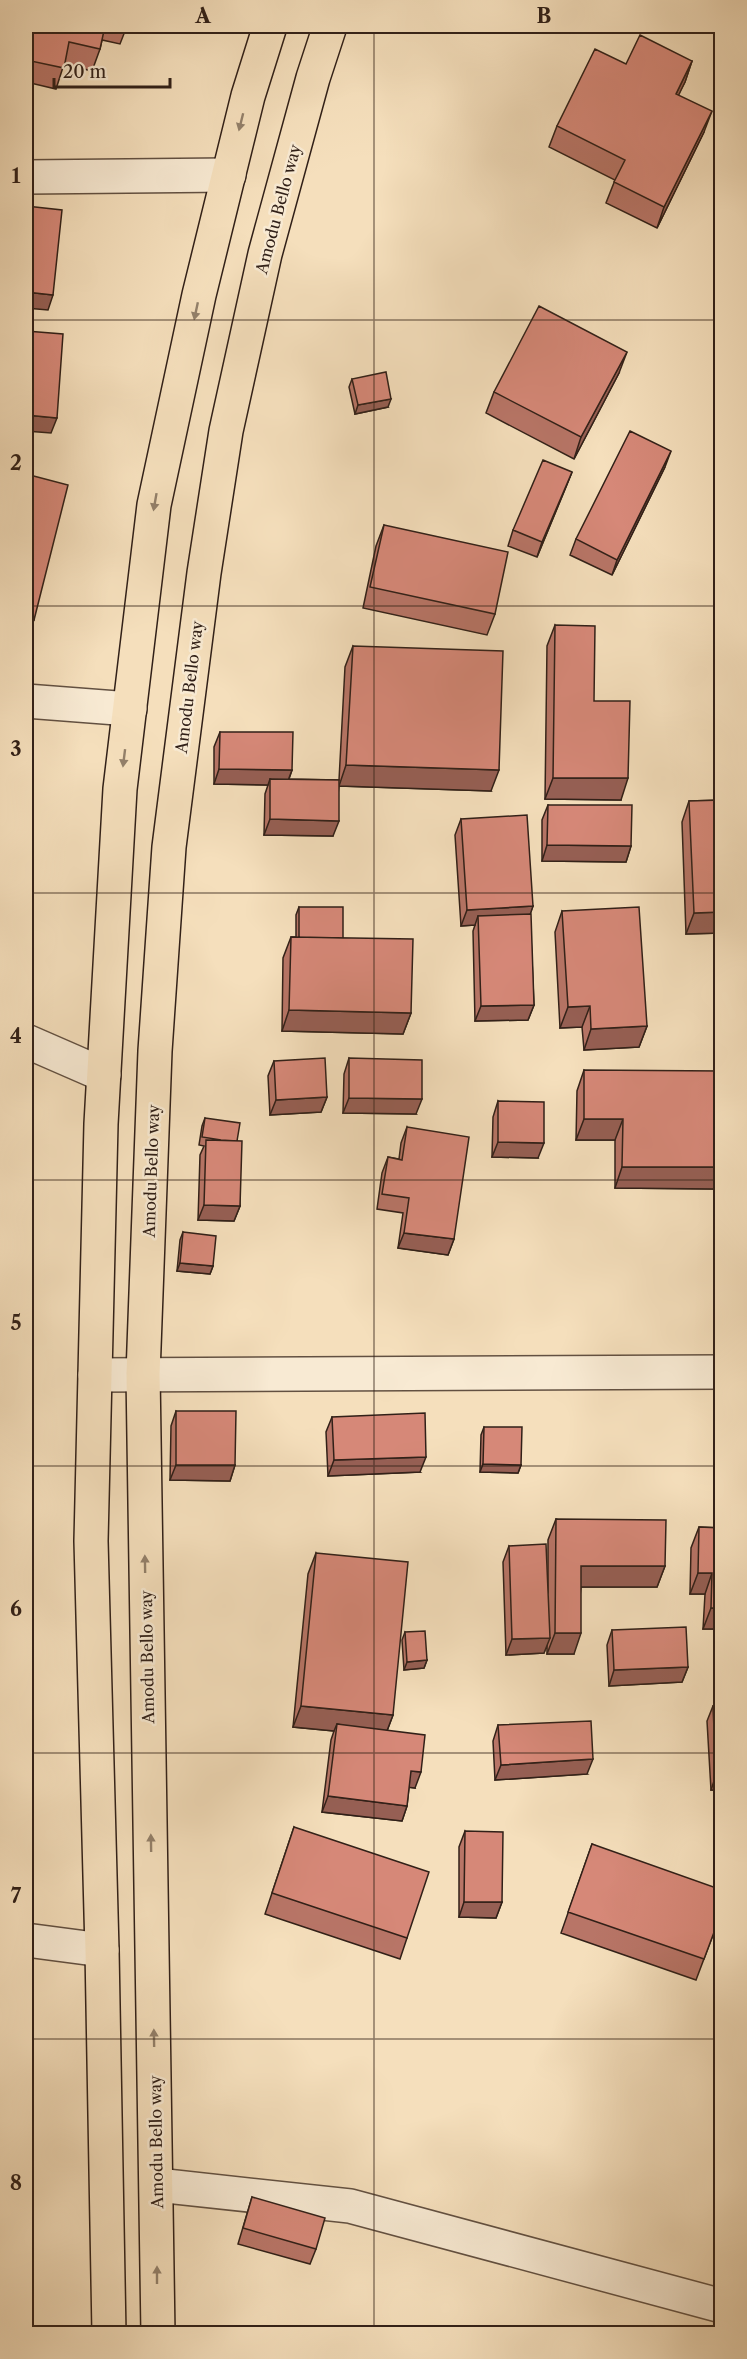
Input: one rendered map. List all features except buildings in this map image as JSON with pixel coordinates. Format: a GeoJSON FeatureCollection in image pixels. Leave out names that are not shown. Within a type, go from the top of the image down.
{"type":"FeatureCollection","features":[{"type":"Feature","properties":{"kind":"main road"},"geometry":{"type":"LineString","coordinates":[[109,2334],[91,1541],[104,1075],[120,789],[154,505],[199,295],[228,175],[248,96],[270,26]]}},
{"type":"Feature","properties":{"kind":"main road","name":"Amodu Bello way"},"geometry":{"type":"LineString","coordinates":[[158,2334],[143,1374],[155,1052],[169,847],[204,573],[226,431],[265,254],[313,78],[330,26]]}},
{"type":"Feature","properties":{"kind":"street"},"geometry":{"type":"LineString","coordinates":[[26,177],[228,175]]}},
{"type":"Feature","properties":{"kind":"street"},"geometry":{"type":"LineString","coordinates":[[26,701],[130,709]]}},
{"type":"Feature","properties":{"kind":"street"},"geometry":{"type":"LineString","coordinates":[[26,1041],[104,1075]]}},
{"type":"Feature","properties":{"kind":"street"},"geometry":{"type":"LineString","coordinates":[[95,1375],[722,1372]]}},
{"type":"Feature","properties":{"kind":"street"},"geometry":{"type":"LineString","coordinates":[[26,1940],[102,1950]]}},
{"type":"Feature","properties":{"kind":"street"},"geometry":{"type":"LineString","coordinates":[[157,2185],[350,2206],[722,2306]]}}]}
